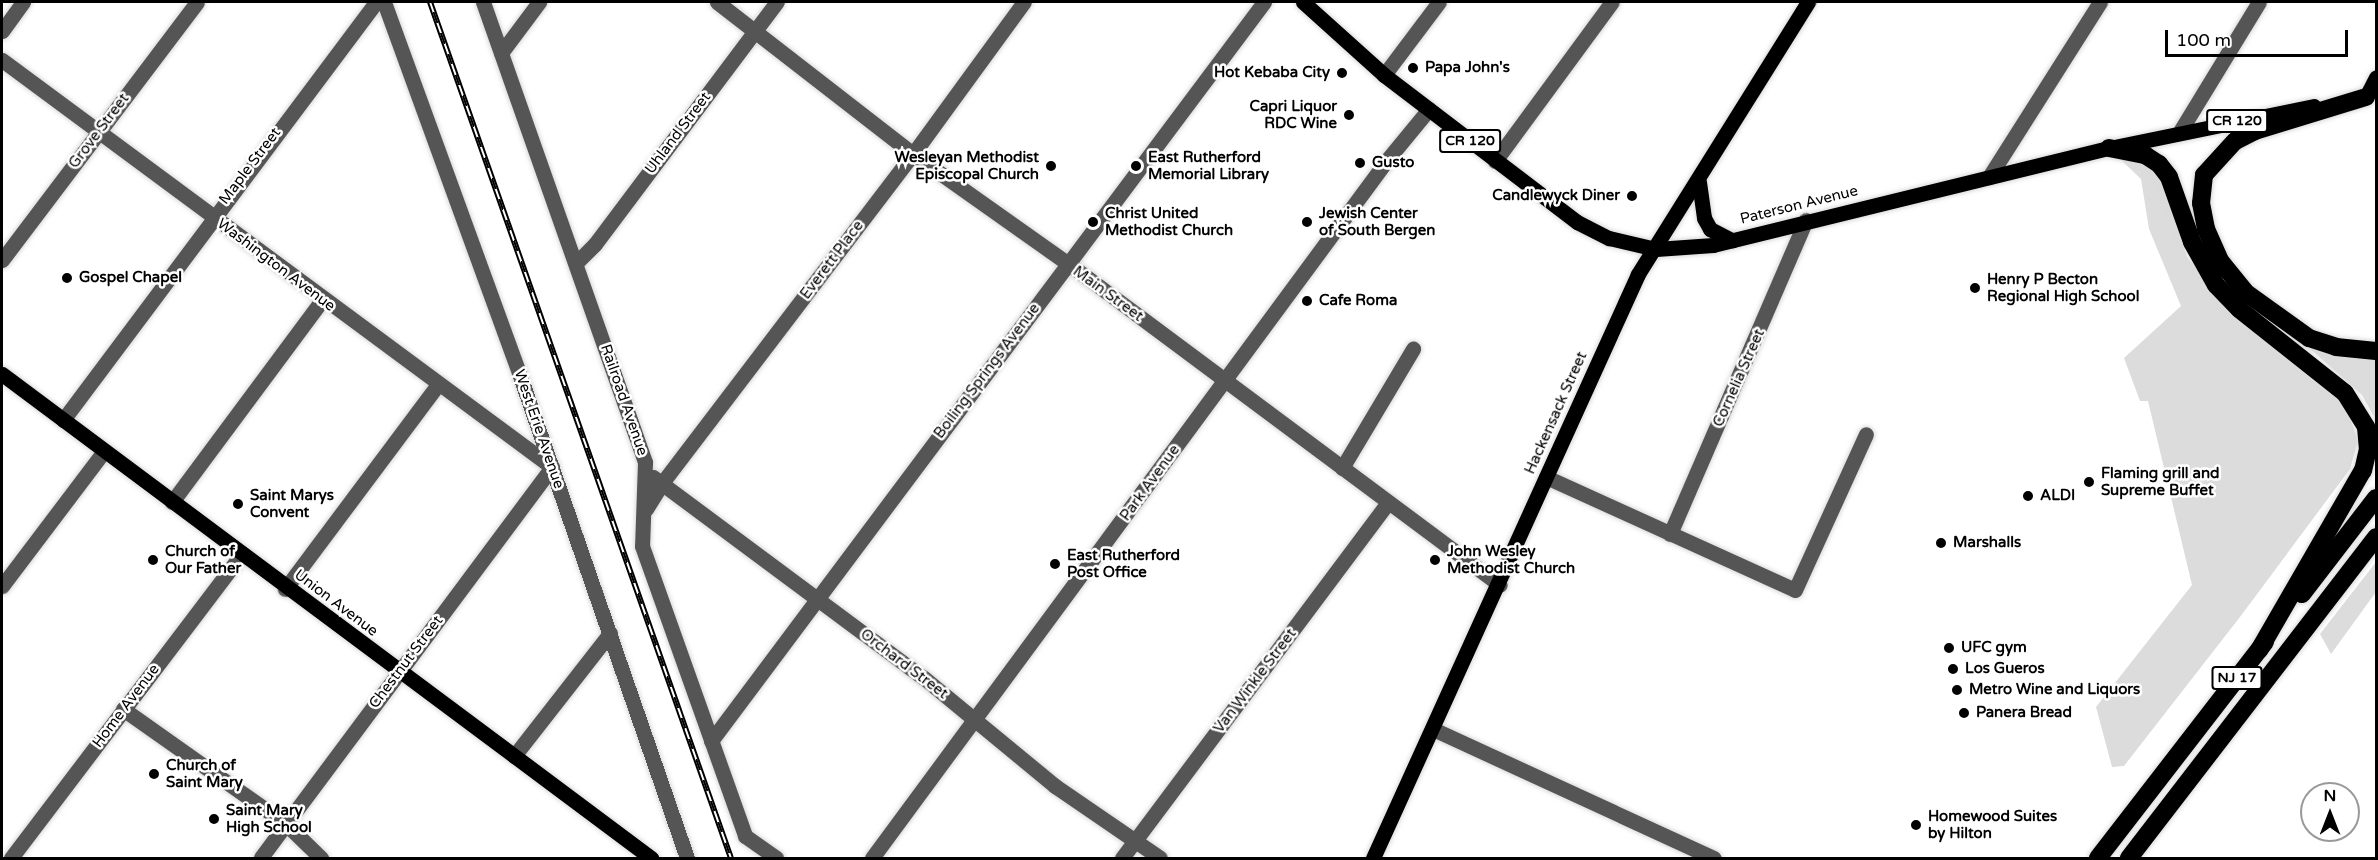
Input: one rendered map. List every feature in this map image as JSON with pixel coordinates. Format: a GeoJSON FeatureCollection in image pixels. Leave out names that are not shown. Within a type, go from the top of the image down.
{"type":"FeatureCollection","features":[{"type":"Feature","properties":{"kind":"highway"},"geometry":{"type":"LineString","coordinates":[[2371,96],[2255,131],[2235,141],[2204,176],[2201,203],[2206,229],[2221,262],[2245,292],[2309,338],[2336,348],[2376,351]]}},
{"type":"Feature","properties":{"kind":"highway"},"geometry":{"type":"LineString","coordinates":[[2109,148],[2145,155],[2159,164],[2169,177],[2192,242],[2216,285],[2239,309],[2345,393],[2366,427],[2368,449],[2363,470],[2259,650]]}},
{"type":"Feature","properties":{"kind":"highway","name":"NJ 17"},"geometry":{"type":"LineString","coordinates":[[2098,858],[2376,498]]}},
{"type":"Feature","properties":{"kind":"highway","name":"NJ 17"},"geometry":{"type":"LineString","coordinates":[[2129,858],[2376,537]]}},
{"type":"Feature","properties":{"kind":"main road","name":"Paterson Avenue"},"geometry":{"type":"LineString","coordinates":[[1303,2],[1384,75],[1577,222],[1609,238],[1656,249],[1697,247],[1732,240],[1806,220],[2109,148],[2371,96]]}},
{"type":"Feature","properties":{"kind":"main road","name":"Hackensack Street"},"geometry":{"type":"LineString","coordinates":[[1373,858],[1500,585],[1638,274],[1699,182],[1808,2]]}},
{"type":"Feature","properties":{"kind":"main road"},"geometry":{"type":"LineString","coordinates":[[2371,96],[2376,77]]}},
{"type":"Feature","properties":{"kind":"main road"},"geometry":{"type":"LineString","coordinates":[[1699,182],[1700,206],[1707,224],[1732,240]]}},
{"type":"Feature","properties":{"kind":"main road","name":"Union Avenue"},"geometry":{"type":"LineString","coordinates":[[2,374],[285,589],[651,858]]}},
{"type":"Feature","properties":{"kind":"street"},"geometry":{"type":"LineString","coordinates":[[2,31],[23,2]]}},
{"type":"Feature","properties":{"kind":"street","name":"Grove Street"},"geometry":{"type":"LineString","coordinates":[[2,260],[196,2]]}},
{"type":"Feature","properties":{"kind":"street","name":"Maple Street"},"geometry":{"type":"LineString","coordinates":[[63,420],[212,217],[376,2]]}},
{"type":"Feature","properties":{"kind":"street","name":"West Erie Avenue"},"geometry":{"type":"LineString","coordinates":[[384,2],[552,467],[687,858]]}},
{"type":"Feature","properties":{"kind":"street","name":"Railroad Avenue"},"geometry":{"type":"LineString","coordinates":[[483,2],[577,262],[646,472],[641,519],[642,546],[746,836],[776,858]]}},
{"type":"Feature","properties":{"kind":"street"},"geometry":{"type":"LineString","coordinates":[[501,53],[539,2]]}},
{"type":"Feature","properties":{"kind":"street","name":"Main Street"},"geometry":{"type":"LineString","coordinates":[[717,2],[756,29],[913,154],[1068,264],[1500,585]]}},
{"type":"Feature","properties":{"kind":"street","name":"Uhland Street"},"geometry":{"type":"LineString","coordinates":[[577,262],[595,244],[777,2]]}},
{"type":"Feature","properties":{"kind":"street","name":"Everett Place"},"geometry":{"type":"LineString","coordinates":[[641,519],[662,483],[913,154],[1024,2]]}},
{"type":"Feature","properties":{"kind":"street","name":"Boiling Springs Avenue"},"geometry":{"type":"LineString","coordinates":[[711,741],[1264,2]]}},
{"type":"Feature","properties":{"kind":"street"},"geometry":{"type":"LineString","coordinates":[[1384,75],[1439,2]]}},
{"type":"Feature","properties":{"kind":"street"},"geometry":{"type":"LineString","coordinates":[[1495,161],[1612,2]]}},
{"type":"Feature","properties":{"kind":"street"},"geometry":{"type":"LineString","coordinates":[[1989,177],[2100,2]]}},
{"type":"Feature","properties":{"kind":"street"},"geometry":{"type":"LineString","coordinates":[[2179,133],[2259,2]]}},
{"type":"Feature","properties":{"kind":"street","name":"Washington Avenue"},"geometry":{"type":"LineString","coordinates":[[2,60],[437,386],[552,467]]}},
{"type":"Feature","properties":{"kind":"street","name":"Park Avenue"},"geometry":{"type":"LineString","coordinates":[[872,858],[1224,381],[1429,109]]}},
{"type":"Feature","properties":{"kind":"street","name":"Cornelia Street"},"geometry":{"type":"LineString","coordinates":[[1670,534],[1806,220]]}},
{"type":"Feature","properties":{"kind":"street"},"geometry":{"type":"LineString","coordinates":[[172,502],[322,300]]}},
{"type":"Feature","properties":{"kind":"street"},"geometry":{"type":"LineString","coordinates":[[1342,468],[1413,348]]}},
{"type":"Feature","properties":{"kind":"street"},"geometry":{"type":"LineString","coordinates":[[285,589],[437,386]]}},
{"type":"Feature","properties":{"kind":"street"},"geometry":{"type":"LineString","coordinates":[[1546,477],[1796,590],[1866,434]]}},
{"type":"Feature","properties":{"kind":"street"},"geometry":{"type":"LineString","coordinates":[[2,586],[104,451]]}},
{"type":"Feature","properties":{"kind":"street","name":"Chestnut Street"},"geometry":{"type":"LineString","coordinates":[[261,858],[552,467]]}},
{"type":"Feature","properties":{"kind":"street","name":"Orchard Street"},"geometry":{"type":"LineString","coordinates":[[646,472],[975,718],[1055,786],[1137,839],[1160,858]]}},
{"type":"Feature","properties":{"kind":"street","name":"Van Winkle Street"},"geometry":{"type":"LineString","coordinates":[[1122,858],[1388,503]]}},
{"type":"Feature","properties":{"kind":"street","name":"Home Avenue"},"geometry":{"type":"LineString","coordinates":[[11,858],[241,555]]}},
{"type":"Feature","properties":{"kind":"street"},"geometry":{"type":"LineString","coordinates":[[514,756],[610,633]]}},
{"type":"Feature","properties":{"kind":"street"},"geometry":{"type":"LineString","coordinates":[[123,709],[286,824],[321,858]]}},
{"type":"Feature","properties":{"kind":"street"},"geometry":{"type":"LineString","coordinates":[[1433,729],[1714,858]]}},
{"type":"Feature","properties":{"kind":"shaded area"},"geometry":{"type":"Polygon","coordinates":[[[2119,158],[2146,161],[2164,185],[2187,257],[2224,301],[2345,403],[2358,441],[2350,469],[2240,617],[2124,766],[2112,767],[2096,707],[2192,585],[2148,401],[2140,401],[2124,358],[2181,306],[2149,229],[2141,179],[2119,158]]]}},
{"type":"Feature","properties":{"kind":"shaded area"},"geometry":{"type":"Polygon","coordinates":[[[2299,339],[2376,358],[2376,438],[2374,417],[2362,395],[2299,339]]]}},
{"type":"Feature","properties":{"kind":"shaded area"},"geometry":{"type":"Polygon","coordinates":[[[2376,562],[2376,592],[2331,654],[2320,634],[2376,562]]]}},
{"type":"Feature","properties":{"kind":"railway"},"geometry":{"type":"LineString","coordinates":[[430,2],[731,858]]}},
{"type":"Feature","properties":{"kind":"place","name":"Papa John's"},"geometry":{"type":"Point","coordinates":[1413,68]}},
{"type":"Feature","properties":{"kind":"place","name":"Hot Kebaba City"},"geometry":{"type":"Point","coordinates":[1342,73]}},
{"type":"Feature","properties":{"kind":"place","name":"Capri Liquor RDC Wine"},"geometry":{"type":"Point","coordinates":[1349,115]}},
{"type":"Feature","properties":{"kind":"place","name":"Gusto"},"geometry":{"type":"Point","coordinates":[1360,163]}},
{"type":"Feature","properties":{"kind":"place","name":"Wesleyan Methodist Episcopal Church"},"geometry":{"type":"Point","coordinates":[1051,166]}},
{"type":"Feature","properties":{"kind":"place","name":"East Rutherford Memorial Library"},"geometry":{"type":"Point","coordinates":[1136,166]}},
{"type":"Feature","properties":{"kind":"place","name":"Candlewyck Diner"},"geometry":{"type":"Point","coordinates":[1632,196]}},
{"type":"Feature","properties":{"kind":"place","name":"Christ United Methodist Church"},"geometry":{"type":"Point","coordinates":[1093,222]}},
{"type":"Feature","properties":{"kind":"place","name":"Jewish Center of South Bergen"},"geometry":{"type":"Point","coordinates":[1307,222]}},
{"type":"Feature","properties":{"kind":"place","name":"Gospel Chapel"},"geometry":{"type":"Point","coordinates":[67,278]}},
{"type":"Feature","properties":{"kind":"place","name":"Henry P Becton Regional High School"},"geometry":{"type":"Point","coordinates":[1975,288]}},
{"type":"Feature","properties":{"kind":"place","name":"Cafe Roma"},"geometry":{"type":"Point","coordinates":[1307,301]}},
{"type":"Feature","properties":{"kind":"place","name":"Flaming grill and Supreme Buffet"},"geometry":{"type":"Point","coordinates":[2089,482]}},
{"type":"Feature","properties":{"kind":"place","name":"ALDI"},"geometry":{"type":"Point","coordinates":[2028,496]}},
{"type":"Feature","properties":{"kind":"place","name":"Saint Marys Convent"},"geometry":{"type":"Point","coordinates":[238,504]}},
{"type":"Feature","properties":{"kind":"place","name":"Marshalls"},"geometry":{"type":"Point","coordinates":[1941,543]}},
{"type":"Feature","properties":{"kind":"place","name":"Church of Our Father"},"geometry":{"type":"Point","coordinates":[153,560]}},
{"type":"Feature","properties":{"kind":"place","name":"John Wesley Methodist Church"},"geometry":{"type":"Point","coordinates":[1435,560]}},
{"type":"Feature","properties":{"kind":"place","name":"East Rutherford Post Office"},"geometry":{"type":"Point","coordinates":[1055,564]}},
{"type":"Feature","properties":{"kind":"place","name":"UFC gym"},"geometry":{"type":"Point","coordinates":[1949,648]}},
{"type":"Feature","properties":{"kind":"place","name":"Los Gueros"},"geometry":{"type":"Point","coordinates":[1953,669]}},
{"type":"Feature","properties":{"kind":"place","name":"Metro Wine and Liquors"},"geometry":{"type":"Point","coordinates":[1957,690]}},
{"type":"Feature","properties":{"kind":"place","name":"Panera Bread"},"geometry":{"type":"Point","coordinates":[1964,713]}},
{"type":"Feature","properties":{"kind":"place","name":"Church of Saint Mary"},"geometry":{"type":"Point","coordinates":[154,774]}},
{"type":"Feature","properties":{"kind":"place","name":"Saint Mary High School"},"geometry":{"type":"Point","coordinates":[214,819]}},
{"type":"Feature","properties":{"kind":"place","name":"Homewood Suites by Hilton"},"geometry":{"type":"Point","coordinates":[1916,825]}}]}
